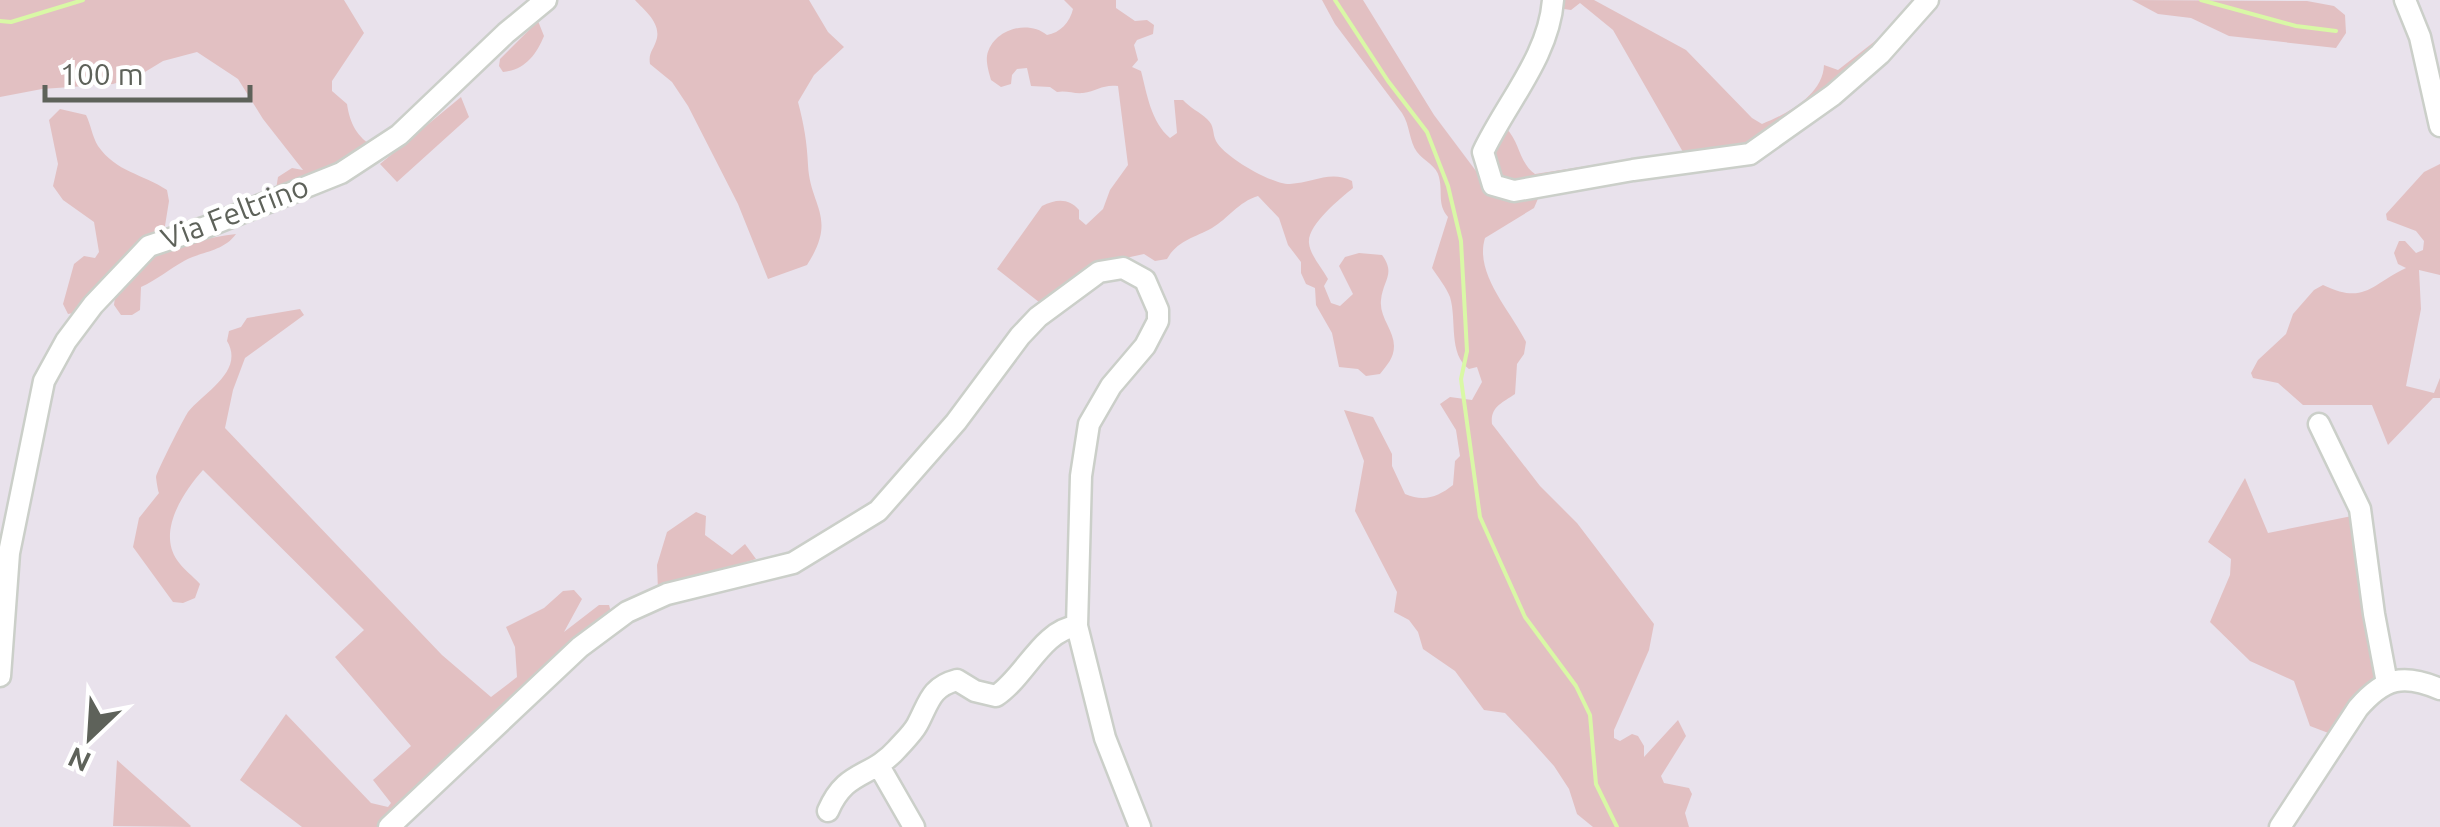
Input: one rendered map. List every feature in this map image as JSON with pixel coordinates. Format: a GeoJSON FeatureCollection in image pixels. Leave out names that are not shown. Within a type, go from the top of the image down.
{"type":"FeatureCollection","features":[{"type":"Feature","properties":{"kind":"street","name":"Via Feltrino"},"geometry":{"type":"LineString","coordinates":[[0,676],[9,553],[44,380],[93,305],[149,246],[341,173],[399,135],[546,0]]}},
{"type":"Feature","properties":{"kind":"street"},"geometry":{"type":"LineString","coordinates":[[1553,0],[1552,20],[1522,88],[1484,152],[1492,185],[1514,191],[1750,154],[1833,94],[1880,54],[1928,0]]}},
{"type":"Feature","properties":{"kind":"street"},"geometry":{"type":"LineString","coordinates":[[2405,0],[2420,37],[2440,126]]}},
{"type":"Feature","properties":{"kind":"street"},"geometry":{"type":"LineString","coordinates":[[389,827],[570,656],[627,612],[666,594],[793,563],[878,511],[956,422],[1038,317],[1099,272],[1124,268],[1145,280],[1158,310],[1158,321],[1145,346],[1111,386],[1089,424],[1081,476],[1078,626],[1105,738],[1140,827]]}},
{"type":"Feature","properties":{"kind":"street"},"geometry":{"type":"LineString","coordinates":[[2319,424],[2360,509],[2388,682]]}},
{"type":"Feature","properties":{"kind":"street"},"geometry":{"type":"LineString","coordinates":[[828,811],[850,778],[879,766],[916,728],[928,697],[940,686],[957,680],[975,691],[996,696],[1020,675],[1056,632],[1078,626]]}},
{"type":"Feature","properties":{"kind":"street"},"geometry":{"type":"LineString","coordinates":[[2280,827],[2371,693],[2388,682],[2406,679],[2440,689]]}},
{"type":"Feature","properties":{"kind":"street"},"geometry":{"type":"LineString","coordinates":[[879,766],[914,827]]}},
{"type":"Feature","properties":{"kind":"shaded area"},"geometry":{"type":"Polygon","coordinates":[[[0,0],[344,0],[364,33],[332,81],[332,91],[347,104],[359,134],[374,147],[341,171],[276,189],[278,177],[292,168],[303,170],[238,79],[197,52],[163,61],[140,75],[113,84],[42,89],[0,97],[0,0]]]}},
{"type":"Feature","properties":{"kind":"shaded area"},"geometry":{"type":"Polygon","coordinates":[[[635,0],[809,0],[828,32],[844,47],[814,75],[798,102],[821,223],[821,235],[807,265],[768,279],[738,204],[688,106],[672,82],[650,64],[656,27],[635,0]]]}},
{"type":"Feature","properties":{"kind":"shaded area"},"geometry":{"type":"Polygon","coordinates":[[[1064,0],[1116,0],[1116,8],[1135,21],[1147,20],[1154,25],[1153,34],[1134,45],[1138,60],[1132,67],[1141,71],[1154,116],[1170,138],[1177,133],[1174,100],[1183,100],[1210,122],[1221,147],[1261,175],[1290,184],[1329,177],[1352,181],[1353,188],[1313,228],[1309,243],[1328,279],[1324,286],[1331,303],[1340,306],[1353,294],[1339,266],[1345,257],[1359,253],[1382,255],[1386,262],[1388,272],[1381,306],[1394,346],[1380,374],[1366,376],[1358,369],[1339,367],[1332,333],[1316,305],[1315,288],[1306,284],[1301,262],[1288,245],[1279,218],[1258,196],[1212,228],[1181,243],[1167,259],[1155,261],[1144,254],[1112,261],[1044,306],[997,269],[1042,206],[1057,201],[1071,203],[1086,225],[1103,209],[1110,190],[1128,165],[1118,86],[1083,93],[1057,92],[1050,87],[1031,86],[1027,68],[1017,69],[1011,84],[1001,87],[991,80],[987,56],[996,40],[1021,28],[1047,35],[1056,32],[1073,9],[1064,0]]]}},
{"type":"Feature","properties":{"kind":"shaded area"},"geometry":{"type":"Polygon","coordinates":[[[1322,0],[1363,0],[1434,115],[1497,199],[1540,194],[1534,208],[1485,238],[1483,252],[1489,279],[1526,342],[1517,364],[1515,394],[1495,409],[1492,424],[1540,486],[1577,523],[1654,624],[1649,650],[1614,738],[1620,741],[1632,734],[1638,736],[1644,746],[1644,757],[1678,720],[1686,736],[1661,776],[1664,783],[1689,788],[1692,794],[1685,813],[1689,827],[1593,827],[1577,814],[1569,789],[1528,737],[1505,713],[1484,710],[1455,671],[1423,649],[1409,620],[1394,612],[1397,592],[1355,511],[1364,461],[1344,410],[1373,417],[1392,454],[1392,466],[1405,494],[1430,497],[1453,485],[1455,461],[1460,456],[1456,430],[1440,404],[1450,397],[1472,400],[1482,382],[1477,367],[1469,369],[1458,355],[1450,297],[1432,268],[1448,217],[1441,203],[1438,173],[1417,152],[1402,113],[1335,24],[1322,0]]]}},
{"type":"Feature","properties":{"kind":"shaded area"},"geometry":{"type":"Polygon","coordinates":[[[1557,0],[1594,0],[1686,50],[1762,124],[1811,94],[1824,65],[1838,70],[1911,17],[1856,66],[1746,149],[1687,159],[1613,30],[1580,3],[1571,10],[1557,8],[1557,0]]]}},
{"type":"Feature","properties":{"kind":"shaded area"},"geometry":{"type":"Polygon","coordinates":[[[2132,0],[2307,1],[2334,6],[2345,15],[2346,33],[2336,48],[2229,36],[2191,18],[2158,14],[2132,0]]]}},
{"type":"Feature","properties":{"kind":"shaded area"},"geometry":{"type":"Polygon","coordinates":[[[538,21],[544,36],[533,55],[524,65],[503,72],[500,59],[538,21]]]}},
{"type":"Feature","properties":{"kind":"shaded area"},"geometry":{"type":"Polygon","coordinates":[[[461,97],[469,117],[397,182],[380,164],[461,97]]]}},
{"type":"Feature","properties":{"kind":"shaded area"},"geometry":{"type":"Polygon","coordinates":[[[60,109],[86,115],[105,155],[167,190],[169,201],[164,232],[84,311],[68,314],[63,304],[74,264],[84,256],[95,258],[99,252],[94,222],[63,200],[53,186],[58,164],[49,120],[60,109]]]}},
{"type":"Feature","properties":{"kind":"shaded area"},"geometry":{"type":"Polygon","coordinates":[[[1506,128],[1535,174],[1625,160],[1639,159],[1641,166],[1529,183],[1501,179],[1496,153],[1506,128]]]}},
{"type":"Feature","properties":{"kind":"shaded area"},"geometry":{"type":"Polygon","coordinates":[[[2440,164],[2440,275],[2419,270],[2421,309],[2406,386],[2434,393],[2440,378],[2440,398],[2433,398],[2388,445],[2372,405],[2303,405],[2278,383],[2253,378],[2251,373],[2258,360],[2286,334],[2293,314],[2314,290],[2323,285],[2349,293],[2367,290],[2406,268],[2398,264],[2394,253],[2399,241],[2405,241],[2416,253],[2423,250],[2424,241],[2416,231],[2387,220],[2386,214],[2424,172],[2440,164]]]}},
{"type":"Feature","properties":{"kind":"shaded area"},"geometry":{"type":"Polygon","coordinates":[[[236,234],[219,248],[184,261],[141,287],[140,310],[132,315],[121,315],[114,305],[119,287],[144,261],[180,245],[236,234]]]}},
{"type":"Feature","properties":{"kind":"shaded area"},"geometry":{"type":"Polygon","coordinates":[[[300,309],[304,315],[245,358],[225,428],[442,655],[491,697],[517,677],[515,647],[506,627],[544,608],[563,591],[574,590],[582,599],[564,632],[599,605],[609,605],[611,612],[380,827],[302,827],[240,780],[286,714],[371,803],[388,807],[391,803],[373,780],[411,746],[335,657],[364,630],[203,470],[175,512],[170,537],[177,560],[200,584],[195,598],[173,602],[133,547],[139,518],[159,493],[156,477],[181,424],[231,362],[229,331],[241,327],[247,318],[300,309]]]}},
{"type":"Feature","properties":{"kind":"shaded area"},"geometry":{"type":"Polygon","coordinates":[[[2245,478],[2268,533],[2352,516],[2376,675],[2360,691],[2331,734],[2310,726],[2294,681],[2250,661],[2210,622],[2230,575],[2231,559],[2208,542],[2245,478]]]}},
{"type":"Feature","properties":{"kind":"shaded area"},"geometry":{"type":"Polygon","coordinates":[[[696,512],[706,516],[705,535],[732,555],[745,544],[756,559],[658,590],[657,565],[667,532],[696,512]]]}},
{"type":"Feature","properties":{"kind":"shaded area"},"geometry":{"type":"Polygon","coordinates":[[[117,760],[191,826],[113,826],[117,760]]]}},
{"type":"Feature","properties":{"kind":"waterway"},"geometry":{"type":"LineString","coordinates":[[0,21],[11,22],[83,0]]}},
{"type":"Feature","properties":{"kind":"waterway"},"geometry":{"type":"LineString","coordinates":[[1335,0],[1427,132],[1448,186],[1461,241],[1467,351],[1461,379],[1480,517],[1525,617],[1576,686],[1590,715],[1596,784],[1617,827]]}},
{"type":"Feature","properties":{"kind":"waterway"},"geometry":{"type":"LineString","coordinates":[[2201,0],[2296,26],[2336,31]]}}]}
